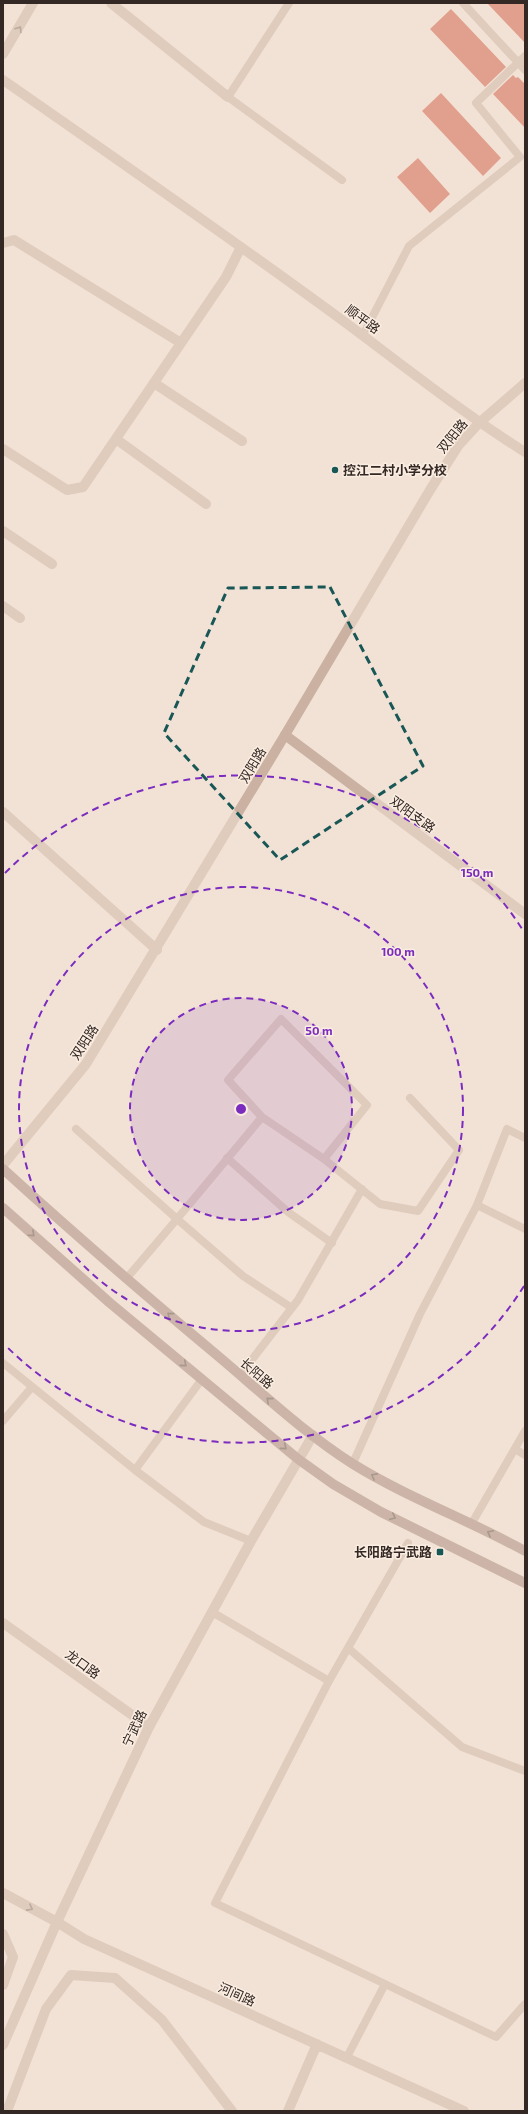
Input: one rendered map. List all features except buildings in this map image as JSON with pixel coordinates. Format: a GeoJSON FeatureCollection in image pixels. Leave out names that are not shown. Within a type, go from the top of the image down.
{"type":"FeatureCollection","features":[{"type":"Feature","properties":{"kind":"main road","name":"长阳路"},"geometry":{"type":"LineString","coordinates":[[3,1169],[126,1279],[295,1423],[352,1463],[407,1494],[472,1523],[525,1551]]}},
{"type":"Feature","properties":{"kind":"main road"},"geometry":{"type":"LineString","coordinates":[[3,1208],[110,1303],[298,1459],[333,1484],[380,1512],[525,1583]]}},
{"type":"Feature","properties":{"kind":"street"},"geometry":{"type":"LineString","coordinates":[[3,54],[33,3]]}},
{"type":"Feature","properties":{"kind":"street"},"geometry":{"type":"LineString","coordinates":[[111,3],[228,97]]}},
{"type":"Feature","properties":{"kind":"street","name":"顺平路"},"geometry":{"type":"LineString","coordinates":[[3,80],[242,247],[363,335],[479,423],[525,452]]}},
{"type":"Feature","properties":{"kind":"street"},"geometry":{"type":"LineString","coordinates":[[3,243],[14,240],[181,343]]}},
{"type":"Feature","properties":{"kind":"street"},"geometry":{"type":"LineString","coordinates":[[3,449],[67,490],[83,487],[226,277],[242,247]]}},
{"type":"Feature","properties":{"kind":"street"},"geometry":{"type":"LineString","coordinates":[[154,383],[242,441]]}},
{"type":"Feature","properties":{"kind":"street","name":"双阳路"},"geometry":{"type":"LineString","coordinates":[[3,1165],[86,1064],[157,950],[430,490],[458,446],[479,423],[525,383]]}},
{"type":"Feature","properties":{"kind":"street"},"geometry":{"type":"LineString","coordinates":[[116,439],[206,504]]}},
{"type":"Feature","properties":{"kind":"street"},"geometry":{"type":"LineString","coordinates":[[3,531],[52,564]]}},
{"type":"Feature","properties":{"kind":"street"},"geometry":{"type":"LineString","coordinates":[[3,606],[20,618]]}},
{"type":"Feature","properties":{"kind":"street","name":"双阳支路"},"geometry":{"type":"LineString","coordinates":[[285,735],[525,914]]}},
{"type":"Feature","properties":{"kind":"street"},"geometry":{"type":"LineString","coordinates":[[3,812],[157,950]]}},
{"type":"Feature","properties":{"kind":"street","name":"宁武路"},"geometry":{"type":"LineString","coordinates":[[3,2044],[57,1922],[149,1727],[251,1541],[313,1435]]}},
{"type":"Feature","properties":{"kind":"street","name":"龙口路"},"geometry":{"type":"LineString","coordinates":[[3,1623],[149,1727]]}},
{"type":"Feature","properties":{"kind":"street","name":"河间路"},"geometry":{"type":"LineString","coordinates":[[3,1893],[57,1922],[84,1939],[464,2111]]}},
{"type":"Feature","properties":{"kind":"street"},"geometry":{"type":"LineString","coordinates":[[3,1934],[13,1957],[3,1985]]}},
{"type":"Feature","properties":{"kind":"street"},"geometry":{"type":"LineString","coordinates":[[7,2111],[46,2009],[71,1975],[114,1978],[162,2020],[232,2111]]}},
{"type":"Feature","properties":{"kind":"street"},"geometry":{"type":"LineString","coordinates":[[288,2111],[317,2044]]}},
{"type":"Feature","properties":{"kind":"lane"},"geometry":{"type":"LineString","coordinates":[[289,3],[228,97],[342,180]]}},
{"type":"Feature","properties":{"kind":"lane"},"geometry":{"type":"LineString","coordinates":[[463,3],[525,70]]}},
{"type":"Feature","properties":{"kind":"lane"},"geometry":{"type":"LineString","coordinates":[[363,335],[409,246],[520,157],[476,103],[525,56]]}},
{"type":"Feature","properties":{"kind":"lane"},"geometry":{"type":"LineString","coordinates":[[324,1158],[367,1105],[281,1019],[228,1080],[262,1117],[324,1158],[380,1204],[418,1210],[459,1150],[410,1098]]}},
{"type":"Feature","properties":{"kind":"lane"},"geometry":{"type":"LineString","coordinates":[[126,1279],[262,1117]]}},
{"type":"Feature","properties":{"kind":"lane"},"geometry":{"type":"LineString","coordinates":[[76,1129],[243,1276],[292,1308]]}},
{"type":"Feature","properties":{"kind":"lane"},"geometry":{"type":"LineString","coordinates":[[352,1463],[420,1314],[477,1205],[507,1129],[525,1138]]}},
{"type":"Feature","properties":{"kind":"lane"},"geometry":{"type":"LineString","coordinates":[[227,1158],[288,1212],[332,1243]]}},
{"type":"Feature","properties":{"kind":"lane"},"geometry":{"type":"LineString","coordinates":[[240,1375],[292,1308],[332,1243],[362,1189]]}},
{"type":"Feature","properties":{"kind":"lane"},"geometry":{"type":"LineString","coordinates":[[477,1205],[525,1229]]}},
{"type":"Feature","properties":{"kind":"lane"},"geometry":{"type":"LineString","coordinates":[[3,1363],[135,1470],[204,1522],[251,1541]]}},
{"type":"Feature","properties":{"kind":"lane"},"geometry":{"type":"LineString","coordinates":[[135,1470],[202,1379]]}},
{"type":"Feature","properties":{"kind":"lane"},"geometry":{"type":"LineString","coordinates":[[3,1421],[32,1387]]}},
{"type":"Feature","properties":{"kind":"lane"},"geometry":{"type":"LineString","coordinates":[[472,1523],[525,1432]]}},
{"type":"Feature","properties":{"kind":"lane"},"geometry":{"type":"LineString","coordinates":[[515,1449],[525,1455]]}},
{"type":"Feature","properties":{"kind":"lane"},"geometry":{"type":"LineString","coordinates":[[408,1543],[329,1681],[215,1903],[496,2037],[525,2004]]}},
{"type":"Feature","properties":{"kind":"lane"},"geometry":{"type":"LineString","coordinates":[[212,1612],[329,1681]]}},
{"type":"Feature","properties":{"kind":"lane"},"geometry":{"type":"LineString","coordinates":[[348,1648],[462,1747],[525,1771]]}},
{"type":"Feature","properties":{"kind":"lane"},"geometry":{"type":"LineString","coordinates":[[347,2057],[385,1984]]}},
{"type":"Feature","properties":{"kind":"highlighted area"},"geometry":{"type":"Polygon","coordinates":[[[330,587],[423,766],[280,860],[164,733],[228,588],[330,587]]]}},
{"type":"Feature","properties":{"kind":"place","name":"控江二村小学分校"},"geometry":{"type":"Point","coordinates":[335,470]}},
{"type":"Feature","properties":{"kind":"place","name":"长阳路宁武路"},"geometry":{"type":"Point","coordinates":[440,1552]}}]}
